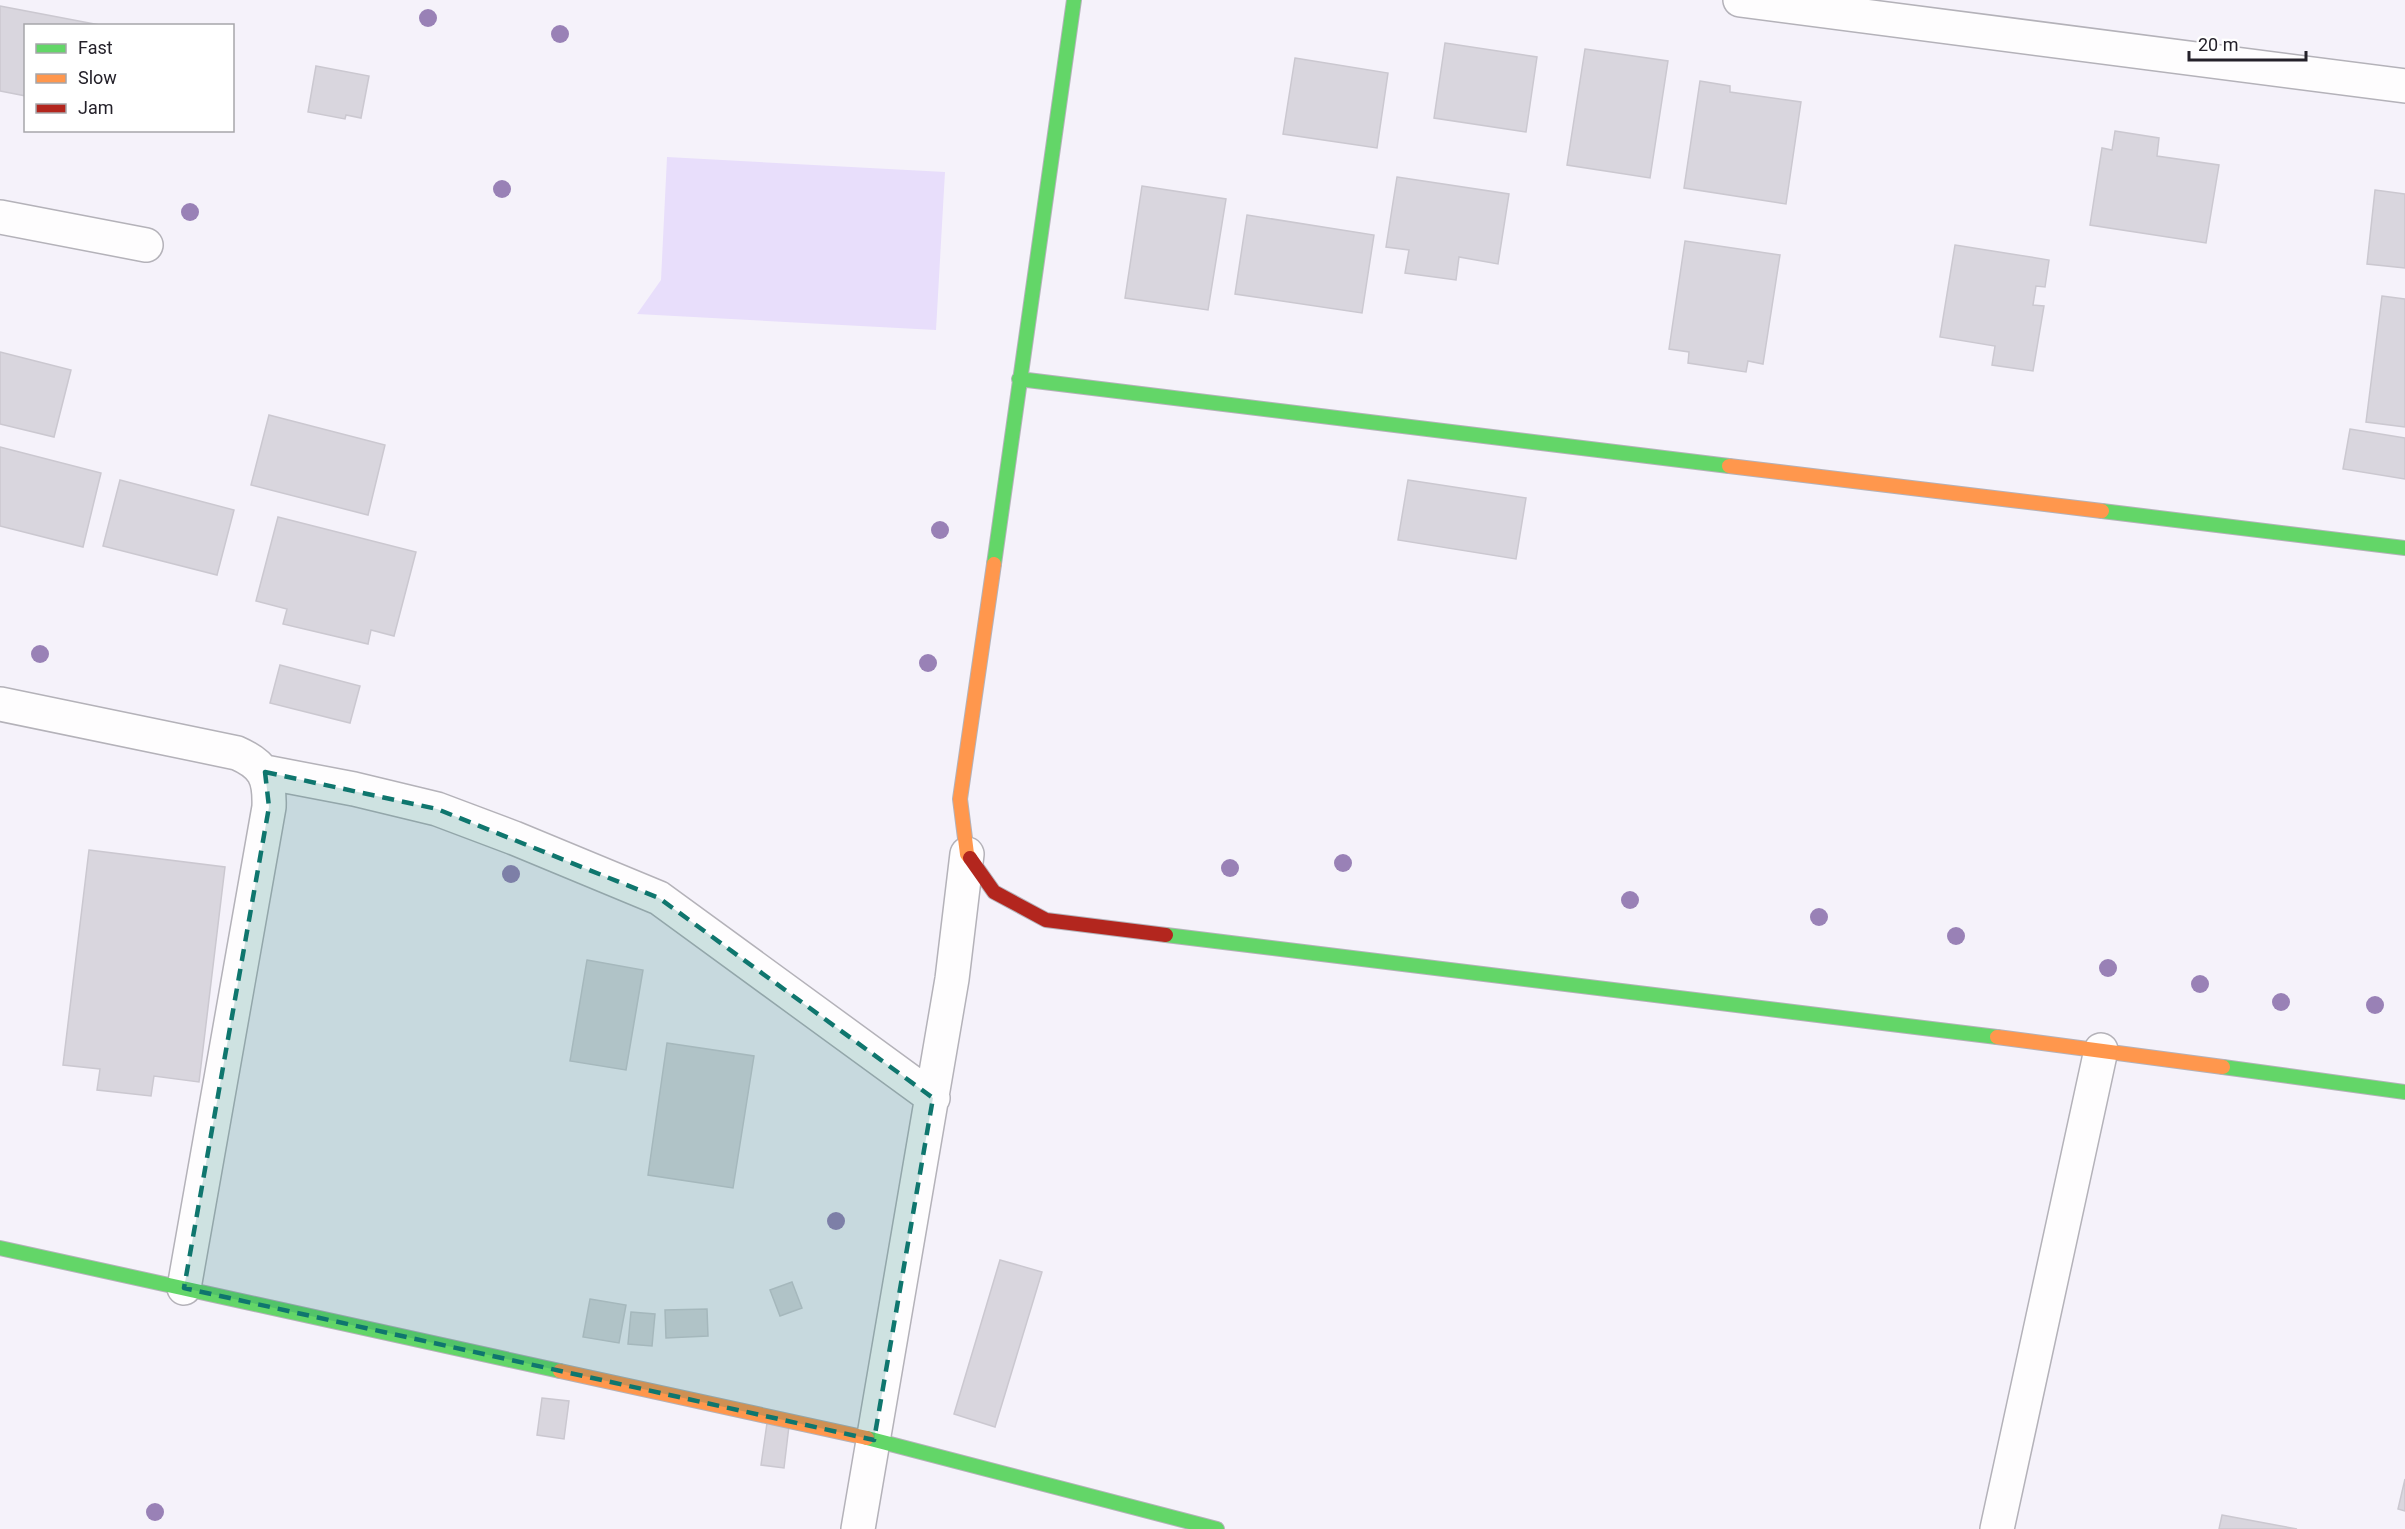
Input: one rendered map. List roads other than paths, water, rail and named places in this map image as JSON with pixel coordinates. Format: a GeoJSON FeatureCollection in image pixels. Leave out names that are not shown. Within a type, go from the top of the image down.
{"type":"FeatureCollection","features":[{"type":"Feature","properties":{"kind":"street"},"geometry":{"type":"LineString","coordinates":[[858,1529],[952,979],[967,854],[960,799],[1074,0]]}},
{"type":"Feature","properties":{"kind":"street"},"geometry":{"type":"LineString","coordinates":[[1740,0],[2405,86]]}},
{"type":"Feature","properties":{"kind":"street"},"geometry":{"type":"LineString","coordinates":[[0,217],[146,245]]}},
{"type":"Feature","properties":{"kind":"street"},"geometry":{"type":"LineString","coordinates":[[1019,379],[2405,548]]}},
{"type":"Feature","properties":{"kind":"street"},"geometry":{"type":"LineString","coordinates":[[0,704],[237,753],[253,760],[264,772],[270,790],[269,807],[184,1288]]}},
{"type":"Feature","properties":{"kind":"street"},"geometry":{"type":"LineString","coordinates":[[264,772],[354,789],[437,809],[659,898],[933,1098]]}},
{"type":"Feature","properties":{"kind":"street"},"geometry":{"type":"LineString","coordinates":[[967,854],[994,892],[1046,920],[2101,1050],[2405,1092]]}},
{"type":"Feature","properties":{"kind":"street"},"geometry":{"type":"LineString","coordinates":[[1997,1529],[2101,1050]]}},
{"type":"Feature","properties":{"kind":"street"},"geometry":{"type":"LineString","coordinates":[[0,1248],[874,1440],[1217,1529]]}}]}
